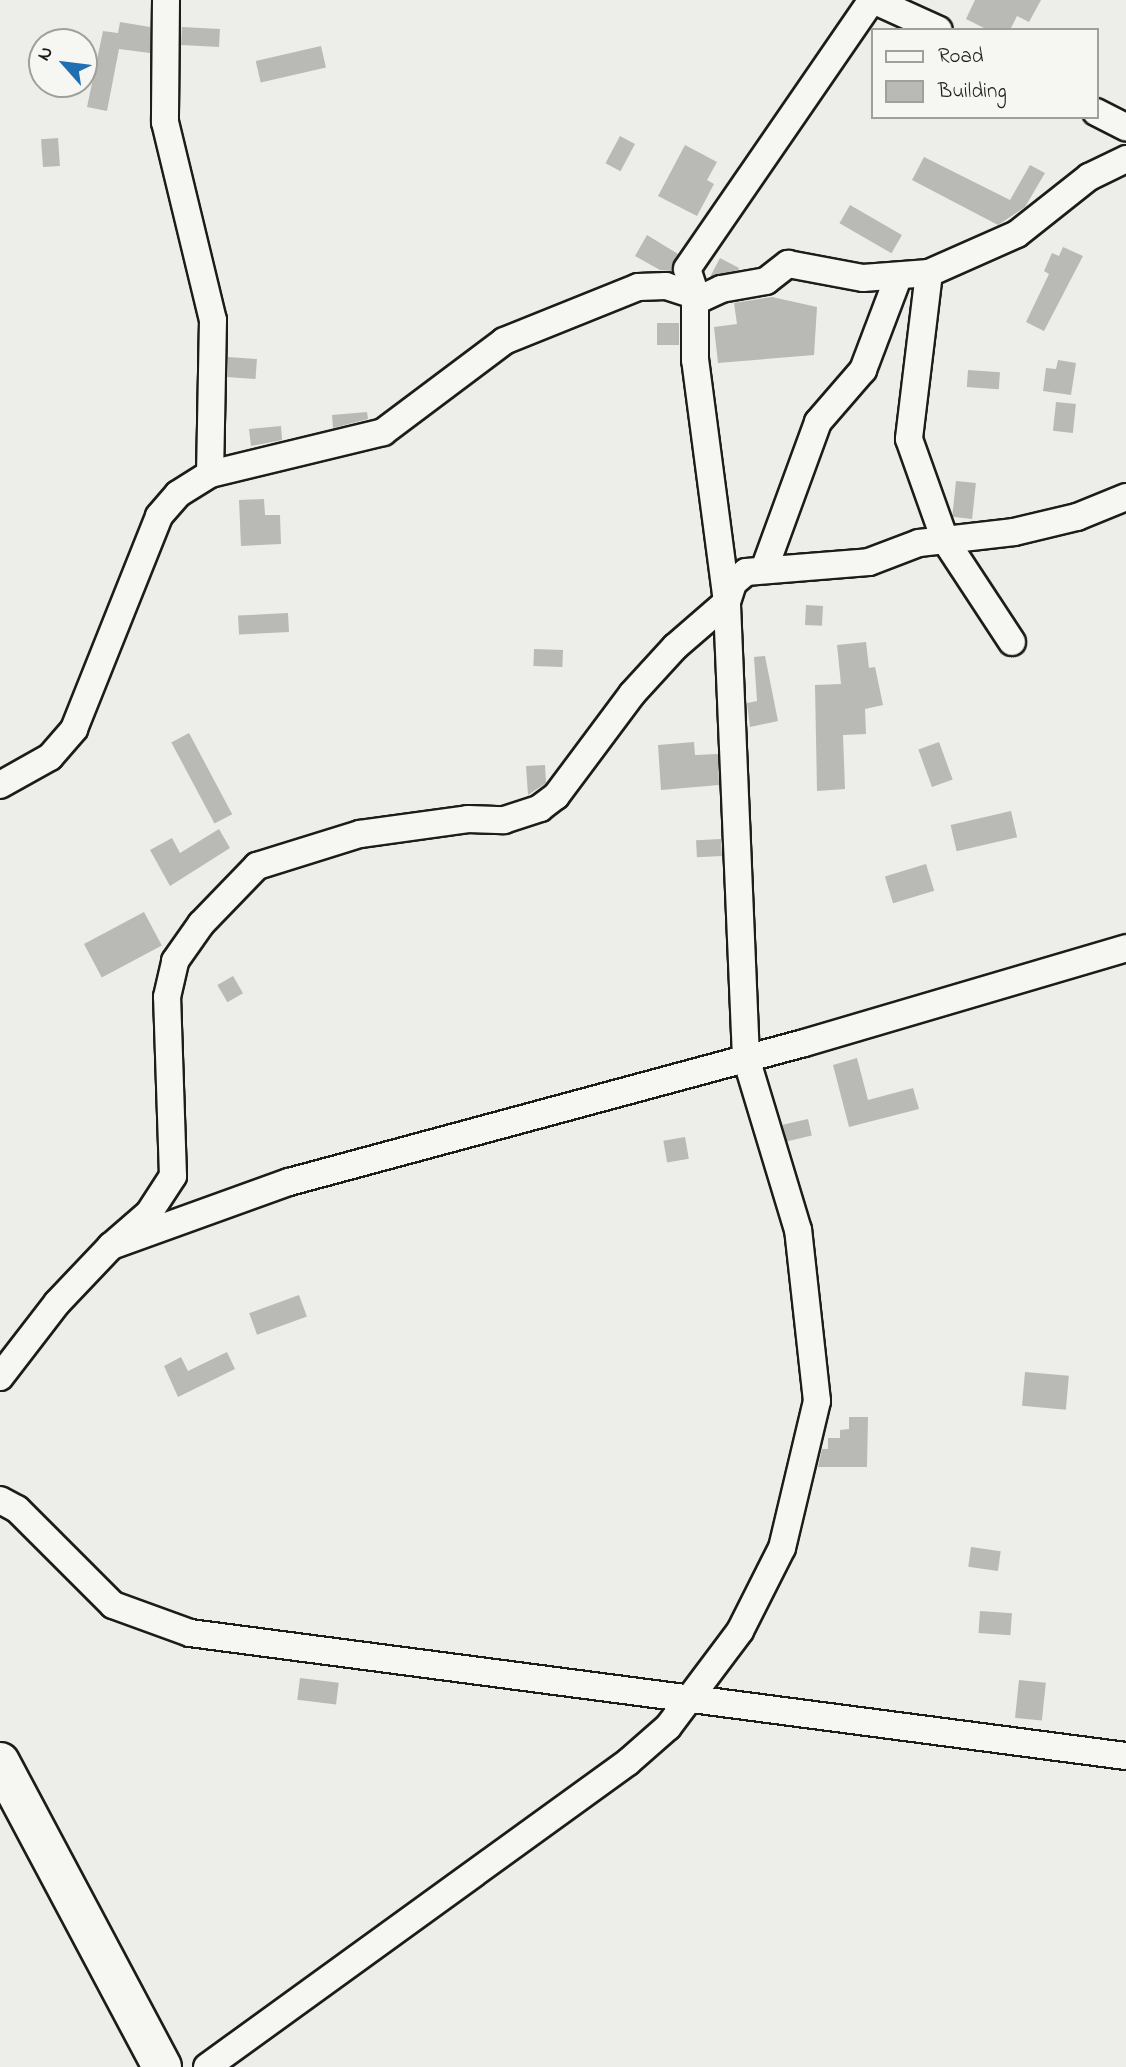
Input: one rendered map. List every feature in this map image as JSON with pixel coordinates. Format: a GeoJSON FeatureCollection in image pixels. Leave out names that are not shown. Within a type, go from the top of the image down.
{"type":"FeatureCollection","features":[{"type":"Feature","properties":{"kind":"main road"},"geometry":{"type":"LineString","coordinates":[[0,1762],[162,2067]]}},
{"type":"Feature","properties":{"kind":"street"},"geometry":{"type":"LineString","coordinates":[[166,0],[165,122],[213,320],[210,474]]}},
{"type":"Feature","properties":{"kind":"street"},"geometry":{"type":"LineString","coordinates":[[207,2067],[628,1762],[668,1727],[740,1631],[782,1548],[817,1401],[798,1230],[746,1058],[727,601],[695,360],[695,293],[687,269],[701,244],[872,0],[935,28]]}},
{"type":"Feature","properties":{"kind":"street"},"geometry":{"type":"LineString","coordinates":[[1098,113],[1126,127]]}},
{"type":"Feature","properties":{"kind":"street"},"geometry":{"type":"LineString","coordinates":[[0,785],[50,757],[74,729],[159,516],[178,494],[210,474],[383,432],[504,341],[638,287],[666,286],[695,293],[702,298],[721,289],[766,281],[788,264],[863,278],[898,278],[929,274],[1017,234],[1089,177],[1126,159]]}},
{"type":"Feature","properties":{"kind":"street"},"geometry":{"type":"LineString","coordinates":[[929,274],[909,439],[945,540],[1012,642]]}},
{"type":"Feature","properties":{"kind":"street"},"geometry":{"type":"LineString","coordinates":[[765,567],[818,422],[863,370],[898,278]]}},
{"type":"Feature","properties":{"kind":"street"},"geometry":{"type":"LineString","coordinates":[[0,1377],[57,1303],[111,1247],[149,1213],[173,1176],[167,997],[175,961],[201,924],[257,866],[360,834],[468,819],[504,820],[540,808],[556,796],[667,656],[727,601],[733,583],[746,572],[765,567],[869,562],[905,547],[1064,520],[1126,498]]}},
{"type":"Feature","properties":{"kind":"street"},"geometry":{"type":"LineString","coordinates":[[111,1247],[289,1182],[746,1058],[1126,948]]}},
{"type":"Feature","properties":{"kind":"street"},"geometry":{"type":"LineString","coordinates":[[0,1500],[17,1509],[113,1605],[190,1633],[1126,1756]]}},
{"type":"Feature","properties":{"kind":"building"},"geometry":{"type":"Polygon","coordinates":[[[975,0],[1041,0],[1029,22],[1017,16],[1011,28],[984,28],[966,19],[975,0]]]}},
{"type":"Feature","properties":{"kind":"building"},"geometry":{"type":"Polygon","coordinates":[[[120,22],[150,27],[150,53],[119,49],[107,111],[87,107],[89,98],[98,98],[98,55],[103,31],[118,33],[120,22]]]}},
{"type":"Feature","properties":{"kind":"building"},"geometry":{"type":"Polygon","coordinates":[[[182,27],[220,29],[219,47],[181,45],[182,27]]]}},
{"type":"Feature","properties":{"kind":"building"},"geometry":{"type":"Polygon","coordinates":[[[321,46],[326,67],[261,83],[256,61],[321,46]]]}},
{"type":"Feature","properties":{"kind":"building"},"geometry":{"type":"Polygon","coordinates":[[[620,136],[635,144],[620,171],[605,163],[620,136]]]}},
{"type":"Feature","properties":{"kind":"building"},"geometry":{"type":"Polygon","coordinates":[[[58,138],[60,166],[43,167],[41,139],[58,138]]]}},
{"type":"Feature","properties":{"kind":"building"},"geometry":{"type":"Polygon","coordinates":[[[685,145],[717,162],[707,180],[714,184],[697,216],[658,196],[685,145]]]}},
{"type":"Feature","properties":{"kind":"building"},"geometry":{"type":"Polygon","coordinates":[[[924,157],[1010,200],[1030,165],[1045,173],[1025,207],[998,225],[912,180],[924,157]]]}},
{"type":"Feature","properties":{"kind":"building"},"geometry":{"type":"Polygon","coordinates":[[[850,205],[902,235],[891,253],[840,223],[850,205]]]}},
{"type":"Feature","properties":{"kind":"building"},"geometry":{"type":"Polygon","coordinates":[[[647,235],[678,254],[672,271],[660,270],[635,256],[647,235]]]}},
{"type":"Feature","properties":{"kind":"building"},"geometry":{"type":"Polygon","coordinates":[[[1063,247],[1083,256],[1044,331],[1026,322],[1049,274],[1044,271],[1052,253],[1059,256],[1063,247]]]}},
{"type":"Feature","properties":{"kind":"building"},"geometry":{"type":"Polygon","coordinates":[[[720,258],[739,268],[738,270],[710,277],[720,258]]]}},
{"type":"Feature","properties":{"kind":"building"},"geometry":{"type":"Polygon","coordinates":[[[772,297],[817,307],[814,355],[718,363],[714,327],[737,324],[734,303],[772,297]]]}},
{"type":"Feature","properties":{"kind":"building"},"geometry":{"type":"Polygon","coordinates":[[[657,323],[679,323],[679,345],[657,345],[657,323]]]}},
{"type":"Feature","properties":{"kind":"building"},"geometry":{"type":"Polygon","coordinates":[[[228,357],[257,359],[256,379],[227,377],[228,357]]]}},
{"type":"Feature","properties":{"kind":"building"},"geometry":{"type":"Polygon","coordinates":[[[1058,360],[1076,363],[1071,395],[1043,391],[1046,368],[1056,369],[1058,360]]]}},
{"type":"Feature","properties":{"kind":"building"},"geometry":{"type":"Polygon","coordinates":[[[968,370],[1000,372],[999,389],[967,387],[968,370]]]}},
{"type":"Feature","properties":{"kind":"building"},"geometry":{"type":"Polygon","coordinates":[[[1056,402],[1076,404],[1073,433],[1053,431],[1056,402]]]}},
{"type":"Feature","properties":{"kind":"building"},"geometry":{"type":"Polygon","coordinates":[[[367,412],[368,419],[333,428],[332,415],[367,412]]]}},
{"type":"Feature","properties":{"kind":"building"},"geometry":{"type":"Polygon","coordinates":[[[281,426],[282,440],[251,446],[249,429],[281,426]]]}},
{"type":"Feature","properties":{"kind":"building"},"geometry":{"type":"Polygon","coordinates":[[[956,481],[976,483],[972,519],[952,517],[956,481]]]}},
{"type":"Feature","properties":{"kind":"building"},"geometry":{"type":"Polygon","coordinates":[[[264,499],[265,515],[280,515],[281,544],[241,546],[239,500],[264,499]]]}},
{"type":"Feature","properties":{"kind":"building"},"geometry":{"type":"Polygon","coordinates":[[[806,605],[823,606],[822,626],[805,625],[806,605]]]}},
{"type":"Feature","properties":{"kind":"building"},"geometry":{"type":"Polygon","coordinates":[[[288,613],[289,632],[239,635],[238,616],[288,613]]]}},
{"type":"Feature","properties":{"kind":"building"},"geometry":{"type":"Polygon","coordinates":[[[866,642],[869,668],[875,667],[883,705],[865,709],[866,734],[843,735],[845,789],[817,791],[815,685],[841,684],[837,645],[866,642]]]}},
{"type":"Feature","properties":{"kind":"building"},"geometry":{"type":"Polygon","coordinates":[[[534,649],[563,650],[562,667],[533,666],[534,649]]]}},
{"type":"Feature","properties":{"kind":"building"},"geometry":{"type":"Polygon","coordinates":[[[765,656],[778,721],[750,727],[747,703],[757,701],[754,657],[765,656]]]}},
{"type":"Feature","properties":{"kind":"building"},"geometry":{"type":"Polygon","coordinates":[[[189,733],[232,814],[215,824],[171,742],[189,733]]]}},
{"type":"Feature","properties":{"kind":"building"},"geometry":{"type":"Polygon","coordinates":[[[694,742],[695,755],[718,754],[719,785],[661,790],[658,745],[694,742]]]}},
{"type":"Feature","properties":{"kind":"building"},"geometry":{"type":"Polygon","coordinates":[[[939,742],[953,780],[932,787],[918,750],[939,742]]]}},
{"type":"Feature","properties":{"kind":"building"},"geometry":{"type":"Polygon","coordinates":[[[545,765],[546,783],[528,795],[526,766],[545,765]]]}},
{"type":"Feature","properties":{"kind":"building"},"geometry":{"type":"Polygon","coordinates":[[[1011,811],[1017,837],[957,851],[951,825],[1011,811]]]}},
{"type":"Feature","properties":{"kind":"building"},"geometry":{"type":"Polygon","coordinates":[[[219,829],[230,848],[170,886],[150,850],[172,838],[180,853],[219,829]]]}},
{"type":"Feature","properties":{"kind":"building"},"geometry":{"type":"Polygon","coordinates":[[[721,839],[722,856],[697,857],[696,840],[721,839]]]}},
{"type":"Feature","properties":{"kind":"building"},"geometry":{"type":"Polygon","coordinates":[[[926,864],[934,891],[893,903],[885,877],[926,864]]]}},
{"type":"Feature","properties":{"kind":"building"},"geometry":{"type":"Polygon","coordinates":[[[144,912],[162,946],[102,977],[84,944],[144,912]]]}},
{"type":"Feature","properties":{"kind":"building"},"geometry":{"type":"Polygon","coordinates":[[[233,976],[243,993],[227,1002],[217,985],[233,976]]]}},
{"type":"Feature","properties":{"kind":"building"},"geometry":{"type":"Polygon","coordinates":[[[857,1058],[868,1100],[913,1088],[919,1109],[849,1127],[833,1065],[857,1058]]]}},
{"type":"Feature","properties":{"kind":"building"},"geometry":{"type":"Polygon","coordinates":[[[808,1119],[812,1136],[786,1141],[783,1125],[808,1119]]]}},
{"type":"Feature","properties":{"kind":"building"},"geometry":{"type":"Polygon","coordinates":[[[685,1137],[689,1159],[667,1162],[663,1141],[685,1137]]]}},
{"type":"Feature","properties":{"kind":"building"},"geometry":{"type":"Polygon","coordinates":[[[299,1295],[307,1317],[257,1335],[249,1313],[299,1295]]]}},
{"type":"Feature","properties":{"kind":"building"},"geometry":{"type":"Polygon","coordinates":[[[227,1352],[235,1369],[178,1397],[164,1366],[181,1357],[188,1371],[227,1352]]]}},
{"type":"Feature","properties":{"kind":"building"},"geometry":{"type":"Polygon","coordinates":[[[1025,1372],[1069,1376],[1066,1410],[1022,1406],[1025,1372]]]}},
{"type":"Feature","properties":{"kind":"building"},"geometry":{"type":"Polygon","coordinates":[[[849,1417],[868,1417],[867,1467],[818,1467],[822,1449],[828,1449],[828,1438],[840,1438],[840,1430],[849,1429],[849,1417]]]}},
{"type":"Feature","properties":{"kind":"building"},"geometry":{"type":"Polygon","coordinates":[[[971,1547],[1001,1551],[998,1571],[968,1567],[971,1547]]]}},
{"type":"Feature","properties":{"kind":"building"},"geometry":{"type":"Polygon","coordinates":[[[980,1611],[1012,1613],[1010,1635],[978,1633],[980,1611]]]}},
{"type":"Feature","properties":{"kind":"building"},"geometry":{"type":"Polygon","coordinates":[[[300,1678],[339,1683],[336,1705],[297,1700],[300,1678]]]}},
{"type":"Feature","properties":{"kind":"building"},"geometry":{"type":"Polygon","coordinates":[[[1019,1680],[1046,1683],[1042,1721],[1015,1718],[1019,1680]]]}}]}
